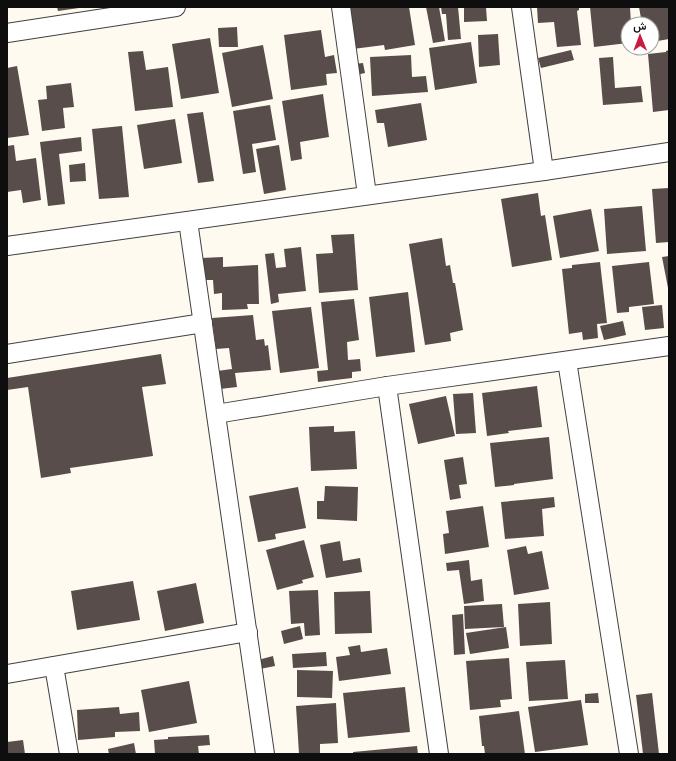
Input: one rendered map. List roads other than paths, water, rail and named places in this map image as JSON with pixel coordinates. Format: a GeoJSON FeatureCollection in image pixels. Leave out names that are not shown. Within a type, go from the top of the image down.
{"type":"FeatureCollection","features":[{"type":"Feature","properties":{"kind":"street"},"geometry":{"type":"LineString","coordinates":[[7,33],[176,7]]}},
{"type":"Feature","properties":{"kind":"street"},"geometry":{"type":"LineString","coordinates":[[341,7],[367,195]]}},
{"type":"Feature","properties":{"kind":"street"},"geometry":{"type":"LineString","coordinates":[[521,7],[544,171]]}},
{"type":"Feature","properties":{"kind":"street"},"geometry":{"type":"LineString","coordinates":[[7,246],[544,171],[669,152]]}},
{"type":"Feature","properties":{"kind":"street"},"geometry":{"type":"LineString","coordinates":[[188,221],[266,754]]}},
{"type":"Feature","properties":{"kind":"street"},"geometry":{"type":"LineString","coordinates":[[7,354],[203,323]]}},
{"type":"Feature","properties":{"kind":"street"},"geometry":{"type":"LineString","coordinates":[[216,414],[387,386],[669,346]]}},
{"type":"Feature","properties":{"kind":"street"},"geometry":{"type":"LineString","coordinates":[[567,361],[629,754]]}},
{"type":"Feature","properties":{"kind":"street"},"geometry":{"type":"LineString","coordinates":[[387,386],[439,754]]}},
{"type":"Feature","properties":{"kind":"street"},"geometry":{"type":"LineString","coordinates":[[7,674],[248,632]]}},
{"type":"Feature","properties":{"kind":"street"},"geometry":{"type":"LineString","coordinates":[[54,666],[69,754]]}}]}
